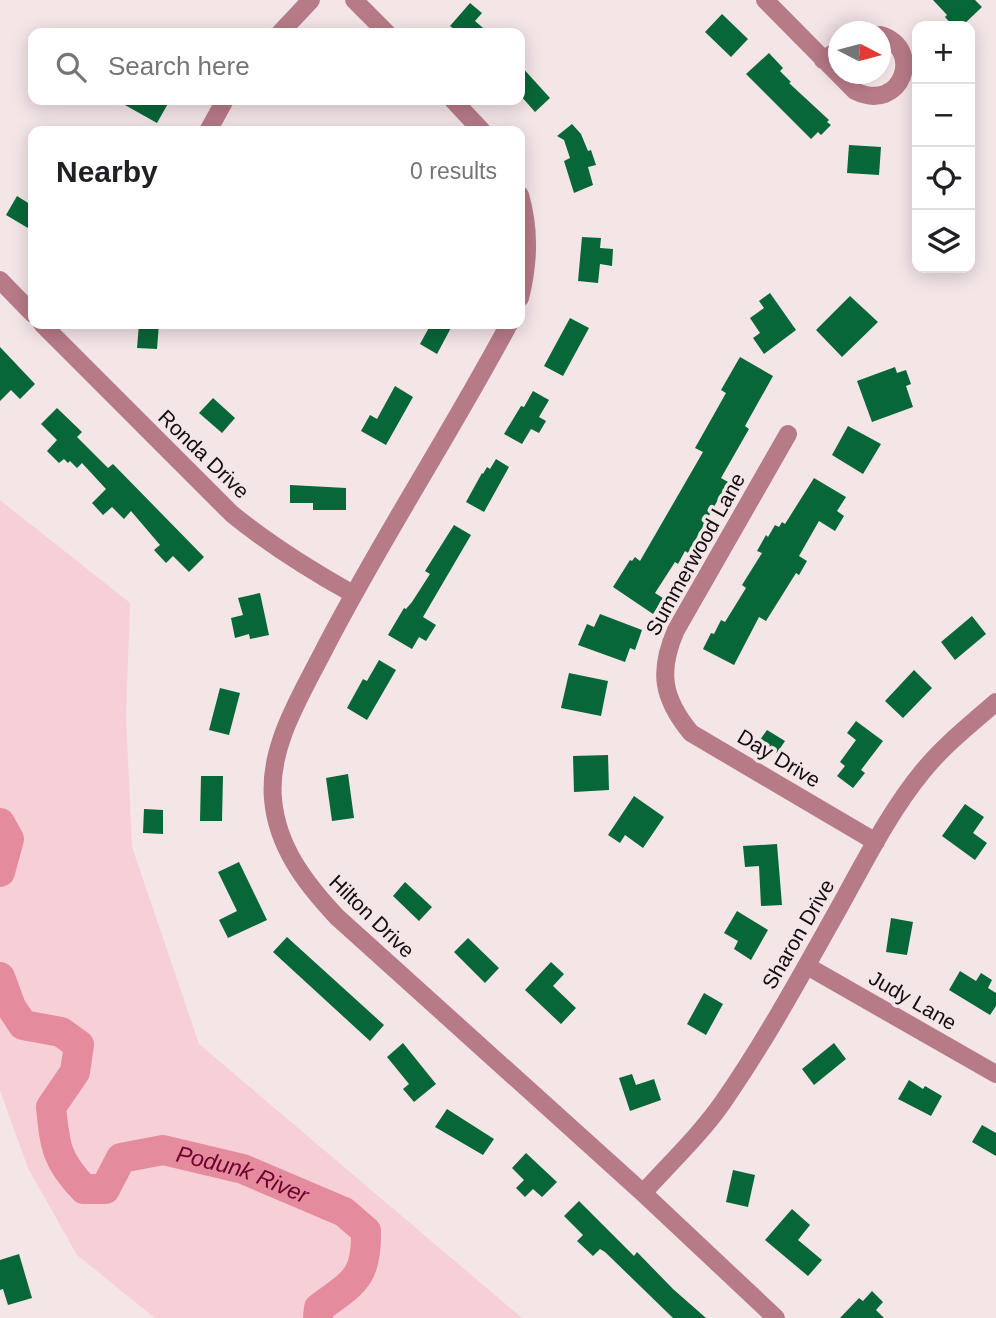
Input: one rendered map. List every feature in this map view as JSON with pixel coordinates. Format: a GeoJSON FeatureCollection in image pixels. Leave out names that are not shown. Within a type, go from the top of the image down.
{"type":"FeatureCollection","features":[{"type":"Feature","properties":{"kind":"street"},"geometry":{"type":"LineString","coordinates":[[285,28],[311,0]]}},
{"type":"Feature","properties":{"kind":"street"},"geometry":{"type":"LineString","coordinates":[[354,0],[382,28]]}},
{"type":"Feature","properties":{"kind":"street"},"geometry":{"type":"LineString","coordinates":[[765,0],[828,52]]}},
{"type":"Feature","properties":{"kind":"street"},"geometry":{"type":"LineString","coordinates":[[850,84],[855,91],[875,97],[885,95],[901,82],[905,62],[896,43],[891,40]]}},
{"type":"Feature","properties":{"kind":"street"},"geometry":{"type":"LineString","coordinates":[[211,126],[222,105]]}},
{"type":"Feature","properties":{"kind":"street"},"geometry":{"type":"LineString","coordinates":[[458,105],[477,126]]}},
{"type":"Feature","properties":{"kind":"street"},"geometry":{"type":"LineString","coordinates":[[525,219],[528,258],[525,273]]}},
{"type":"Feature","properties":{"kind":"street"},"geometry":{"type":"LineString","coordinates":[[0,280],[28,309]]}},
{"type":"Feature","properties":{"kind":"street","name":"Ronda Drive"},"geometry":{"type":"LineString","coordinates":[[53,329],[232,514],[258,536],[303,566],[353,594]]}},
{"type":"Feature","properties":{"kind":"street","name":"Hilton Drive"},"geometry":{"type":"LineString","coordinates":[[506,329],[353,594],[299,699],[283,736],[274,770],[273,798],[277,822],[298,869],[337,918],[643,1193],[776,1318]]}},
{"type":"Feature","properties":{"kind":"street","name":"Summerwood Lane"},"geometry":{"type":"LineString","coordinates":[[670,701],[664,667],[667,649],[788,434]]}},
{"type":"Feature","properties":{"kind":"street","name":"Day Drive"},"geometry":{"type":"LineString","coordinates":[[670,701],[677,716],[691,733],[876,842]]}},
{"type":"Feature","properties":{"kind":"street","name":"Sharon Drive"},"geometry":{"type":"LineString","coordinates":[[643,1193],[721,1104],[807,966],[876,842],[922,773],[942,750],[996,702]]}},
{"type":"Feature","properties":{"kind":"street","name":"Judy Lane"},"geometry":{"type":"LineString","coordinates":[[807,966],[996,1074]]}},
{"type":"Feature","properties":{"kind":"shaded area"},"geometry":{"type":"Polygon","coordinates":[[[0,500],[130,603],[126,717],[132,847],[199,1044],[522,1318],[155,1318],[77,1255],[28,1168],[0,1090],[0,500]]]}},
{"type":"Feature","properties":{"kind":"building"},"geometry":{"type":"Polygon","coordinates":[[[933,0],[975,0],[982,7],[967,21],[949,21],[945,17],[947,15],[933,0]]]}},
{"type":"Feature","properties":{"kind":"building"},"geometry":{"type":"Polygon","coordinates":[[[470,3],[482,13],[475,21],[483,28],[450,26],[470,3]]]}},
{"type":"Feature","properties":{"kind":"building"},"geometry":{"type":"Polygon","coordinates":[[[722,14],[748,39],[731,57],[705,32],[722,14]]]}},
{"type":"Feature","properties":{"kind":"building"},"geometry":{"type":"Polygon","coordinates":[[[769,53],[783,68],[780,71],[791,82],[789,83],[829,120],[827,122],[831,125],[821,135],[818,132],[811,139],[746,74],[769,53]]]}},
{"type":"Feature","properties":{"kind":"building"},"geometry":{"type":"Polygon","coordinates":[[[525,70],[550,98],[535,112],[525,101],[525,70]]]}},
{"type":"Feature","properties":{"kind":"building"},"geometry":{"type":"Polygon","coordinates":[[[125,105],[167,105],[157,123],[125,105]]]}},
{"type":"Feature","properties":{"kind":"building"},"geometry":{"type":"Polygon","coordinates":[[[572,124],[581,134],[588,151],[591,150],[596,165],[588,167],[593,185],[574,193],[564,161],[570,158],[564,140],[557,136],[572,124]]]}},
{"type":"Feature","properties":{"kind":"building"},"geometry":{"type":"Polygon","coordinates":[[[849,145],[881,147],[879,175],[847,173],[849,145]]]}},
{"type":"Feature","properties":{"kind":"building"},"geometry":{"type":"Polygon","coordinates":[[[17,196],[28,203],[28,228],[6,215],[17,196]]]}},
{"type":"Feature","properties":{"kind":"building"},"geometry":{"type":"Polygon","coordinates":[[[582,237],[601,238],[600,248],[613,249],[612,266],[600,264],[598,283],[578,281],[582,237]]]}},
{"type":"Feature","properties":{"kind":"building"},"geometry":{"type":"Polygon","coordinates":[[[770,293],[796,330],[764,354],[753,338],[760,333],[750,318],[764,308],[759,301],[770,293]]]}},
{"type":"Feature","properties":{"kind":"building"},"geometry":{"type":"Polygon","coordinates":[[[850,296],[878,322],[842,357],[816,330],[850,296]]]}},
{"type":"Feature","properties":{"kind":"building"},"geometry":{"type":"Polygon","coordinates":[[[570,318],[589,328],[563,376],[544,366],[570,318]]]}},
{"type":"Feature","properties":{"kind":"building"},"geometry":{"type":"Polygon","coordinates":[[[139,329],[159,329],[157,349],[137,348],[139,329]]]}},
{"type":"Feature","properties":{"kind":"building"},"geometry":{"type":"Polygon","coordinates":[[[428,329],[450,329],[437,354],[420,344],[428,329]]]}},
{"type":"Feature","properties":{"kind":"building"},"geometry":{"type":"Polygon","coordinates":[[[0,347],[35,384],[20,399],[11,390],[0,401],[0,347]]]}},
{"type":"Feature","properties":{"kind":"building"},"geometry":{"type":"Polygon","coordinates":[[[740,357],[773,376],[745,426],[749,429],[721,478],[728,482],[688,553],[685,551],[678,564],[675,562],[655,593],[663,598],[653,614],[613,587],[630,560],[635,557],[640,561],[703,452],[695,448],[726,393],[721,390],[740,357]]]}},
{"type":"Feature","properties":{"kind":"building"},"geometry":{"type":"Polygon","coordinates":[[[895,367],[897,373],[906,370],[911,384],[906,386],[913,407],[872,422],[857,381],[895,367]]]}},
{"type":"Feature","properties":{"kind":"building"},"geometry":{"type":"Polygon","coordinates":[[[395,386],[413,397],[386,445],[361,431],[370,415],[377,419],[395,386]]]}},
{"type":"Feature","properties":{"kind":"building"},"geometry":{"type":"Polygon","coordinates":[[[533,391],[549,400],[539,417],[546,421],[539,433],[531,429],[522,444],[504,434],[533,391]]]}},
{"type":"Feature","properties":{"kind":"building"},"geometry":{"type":"Polygon","coordinates":[[[213,398],[235,418],[222,433],[199,413],[213,398]]]}},
{"type":"Feature","properties":{"kind":"building"},"geometry":{"type":"Polygon","coordinates":[[[57,408],[82,432],[77,437],[108,468],[113,464],[204,557],[189,572],[173,556],[166,563],[154,550],[160,545],[131,511],[124,519],[112,507],[103,515],[92,503],[106,489],[82,463],[77,468],[64,459],[59,463],[47,451],[57,440],[41,424],[57,408]]]}},
{"type":"Feature","properties":{"kind":"building"},"geometry":{"type":"Polygon","coordinates":[[[848,426],[881,444],[863,474],[832,455],[848,426]]]}},
{"type":"Feature","properties":{"kind":"building"},"geometry":{"type":"Polygon","coordinates":[[[496,459],[509,467],[484,512],[466,502],[482,473],[487,467],[490,469],[496,459]]]}},
{"type":"Feature","properties":{"kind":"building"},"geometry":{"type":"Polygon","coordinates":[[[814,478],[846,497],[837,511],[844,516],[835,531],[819,521],[799,556],[807,561],[799,575],[796,573],[766,621],[759,617],[734,665],[703,649],[711,633],[714,634],[721,620],[725,622],[746,588],[742,585],[762,553],[757,551],[766,535],[768,537],[775,525],[779,527],[782,522],[785,524],[814,478]]]}},
{"type":"Feature","properties":{"kind":"building"},"geometry":{"type":"Polygon","coordinates":[[[290,485],[346,488],[346,510],[313,510],[313,503],[290,503],[290,485]]]}},
{"type":"Feature","properties":{"kind":"building"},"geometry":{"type":"Polygon","coordinates":[[[454,525],[471,535],[423,617],[436,625],[426,641],[419,637],[412,649],[388,635],[404,608],[412,602],[430,574],[425,571],[454,525]]]}},
{"type":"Feature","properties":{"kind":"building"},"geometry":{"type":"Polygon","coordinates":[[[260,593],[269,635],[250,639],[249,634],[235,638],[231,618],[243,615],[238,598],[260,593]]]}},
{"type":"Feature","properties":{"kind":"building"},"geometry":{"type":"Polygon","coordinates":[[[600,614],[642,630],[635,650],[630,648],[625,662],[578,645],[587,624],[594,627],[600,614]]]}},
{"type":"Feature","properties":{"kind":"building"},"geometry":{"type":"Polygon","coordinates":[[[972,616],[986,634],[955,660],[941,642],[972,616]]]}},
{"type":"Feature","properties":{"kind":"building"},"geometry":{"type":"Polygon","coordinates":[[[379,660],[396,670],[367,720],[347,708],[363,679],[367,681],[379,660]]]}},
{"type":"Feature","properties":{"kind":"building"},"geometry":{"type":"Polygon","coordinates":[[[914,670],[932,688],[903,718],[885,701],[914,670]]]}},
{"type":"Feature","properties":{"kind":"building"},"geometry":{"type":"Polygon","coordinates":[[[569,673],[608,681],[601,716],[561,708],[569,673]]]}},
{"type":"Feature","properties":{"kind":"building"},"geometry":{"type":"Polygon","coordinates":[[[220,688],[240,693],[229,735],[209,730],[220,688]]]}},
{"type":"Feature","properties":{"kind":"building"},"geometry":{"type":"Polygon","coordinates":[[[856,721],[883,741],[861,770],[865,773],[853,788],[837,776],[845,766],[840,762],[856,740],[847,733],[856,721]]]}},
{"type":"Feature","properties":{"kind":"building"},"geometry":{"type":"Polygon","coordinates":[[[767,730],[785,741],[777,753],[759,741],[767,730]]]}},
{"type":"Feature","properties":{"kind":"building"},"geometry":{"type":"Polygon","coordinates":[[[608,755],[609,790],[574,792],[573,756],[608,755]]]}},
{"type":"Feature","properties":{"kind":"building"},"geometry":{"type":"Polygon","coordinates":[[[348,774],[354,818],[332,821],[326,778],[348,774]]]}},
{"type":"Feature","properties":{"kind":"building"},"geometry":{"type":"Polygon","coordinates":[[[201,776],[223,776],[222,821],[200,821],[201,776]]]}},
{"type":"Feature","properties":{"kind":"building"},"geometry":{"type":"Polygon","coordinates":[[[634,796],[664,817],[643,848],[625,835],[620,843],[608,835],[634,796]]]}},
{"type":"Feature","properties":{"kind":"building"},"geometry":{"type":"Polygon","coordinates":[[[965,804],[984,817],[973,833],[987,843],[975,860],[942,836],[965,804]]]}},
{"type":"Feature","properties":{"kind":"building"},"geometry":{"type":"Polygon","coordinates":[[[144,809],[163,810],[163,834],[143,833],[144,809]]]}},
{"type":"Feature","properties":{"kind":"building"},"geometry":{"type":"Polygon","coordinates":[[[777,844],[782,905],[761,906],[759,866],[745,867],[743,846],[777,844]]]}},
{"type":"Feature","properties":{"kind":"building"},"geometry":{"type":"Polygon","coordinates":[[[239,862],[267,920],[228,938],[219,920],[237,911],[218,872],[239,862]]]}},
{"type":"Feature","properties":{"kind":"building"},"geometry":{"type":"Polygon","coordinates":[[[405,882],[432,907],[419,921],[393,896],[405,882]]]}},
{"type":"Feature","properties":{"kind":"building"},"geometry":{"type":"Polygon","coordinates":[[[737,911],[768,930],[751,960],[734,949],[738,941],[724,933],[737,911]]]}},
{"type":"Feature","properties":{"kind":"building"},"geometry":{"type":"Polygon","coordinates":[[[891,918],[913,922],[907,955],[886,952],[891,918]]]}},
{"type":"Feature","properties":{"kind":"building"},"geometry":{"type":"Polygon","coordinates":[[[287,937],[384,1025],[370,1041],[273,952],[287,937]]]}},
{"type":"Feature","properties":{"kind":"building"},"geometry":{"type":"Polygon","coordinates":[[[468,938],[499,968],[485,983],[454,952],[468,938]]]}},
{"type":"Feature","properties":{"kind":"building"},"geometry":{"type":"Polygon","coordinates":[[[551,962],[564,974],[553,986],[576,1008],[561,1024],[525,990],[551,962]]]}},
{"type":"Feature","properties":{"kind":"building"},"geometry":{"type":"Polygon","coordinates":[[[960,971],[976,981],[981,973],[992,980],[988,988],[996,993],[996,1006],[990,1015],[949,990],[960,971]]]}},
{"type":"Feature","properties":{"kind":"building"},"geometry":{"type":"Polygon","coordinates":[[[704,993],[723,1004],[706,1035],[687,1024],[704,993]]]}},
{"type":"Feature","properties":{"kind":"building"},"geometry":{"type":"Polygon","coordinates":[[[403,1043],[436,1084],[414,1102],[403,1089],[409,1084],[387,1057],[403,1043]]]}},
{"type":"Feature","properties":{"kind":"building"},"geometry":{"type":"Polygon","coordinates":[[[834,1043],[846,1059],[814,1085],[802,1069],[834,1043]]]}},
{"type":"Feature","properties":{"kind":"building"},"geometry":{"type":"Polygon","coordinates":[[[632,1074],[636,1085],[654,1079],[661,1100],[630,1111],[619,1078],[632,1074]]]}},
{"type":"Feature","properties":{"kind":"building"},"geometry":{"type":"Polygon","coordinates":[[[909,1080],[942,1096],[931,1116],[898,1099],[909,1080]]]}},
{"type":"Feature","properties":{"kind":"building"},"geometry":{"type":"Polygon","coordinates":[[[447,1109],[494,1139],[483,1155],[435,1127],[447,1109]]]}},
{"type":"Feature","properties":{"kind":"building"},"geometry":{"type":"Polygon","coordinates":[[[982,1125],[996,1133],[996,1156],[972,1142],[982,1125]]]}},
{"type":"Feature","properties":{"kind":"building"},"geometry":{"type":"Polygon","coordinates":[[[526,1153],[557,1182],[542,1197],[533,1189],[525,1197],[516,1188],[524,1180],[512,1168],[526,1153]]]}},
{"type":"Feature","properties":{"kind":"building"},"geometry":{"type":"Polygon","coordinates":[[[733,1170],[755,1175],[748,1207],[726,1202],[733,1170]]]}},
{"type":"Feature","properties":{"kind":"building"},"geometry":{"type":"Polygon","coordinates":[[[579,1201],[634,1256],[637,1252],[706,1318],[673,1318],[605,1252],[600,1249],[593,1256],[577,1241],[583,1235],[564,1216],[579,1201]]]}},
{"type":"Feature","properties":{"kind":"building"},"geometry":{"type":"Polygon","coordinates":[[[792,1209],[810,1225],[798,1240],[822,1260],[808,1276],[765,1240],[792,1209]]]}},
{"type":"Feature","properties":{"kind":"building"},"geometry":{"type":"Polygon","coordinates":[[[19,1254],[32,1298],[8,1305],[3,1289],[0,1290],[0,1260],[19,1254]]]}},
{"type":"Feature","properties":{"kind":"building"},"geometry":{"type":"Polygon","coordinates":[[[872,1291],[883,1302],[876,1310],[884,1318],[840,1318],[859,1298],[863,1301],[872,1291]]]}},
{"type":"Feature","properties":{"kind":"waterway","name":"Podunk River"},"geometry":{"type":"LineString","coordinates":[[0,823],[9,839],[0,872]]}},
{"type":"Feature","properties":{"kind":"waterway","name":"Podunk River"},"geometry":{"type":"LineString","coordinates":[[0,977],[11,1007],[23,1025],[61,1032],[79,1045],[75,1072],[51,1107],[58,1152],[84,1189],[105,1189],[121,1158],[163,1150],[243,1169],[344,1212],[366,1231],[361,1269],[350,1285],[319,1308],[318,1318]]}}]}
